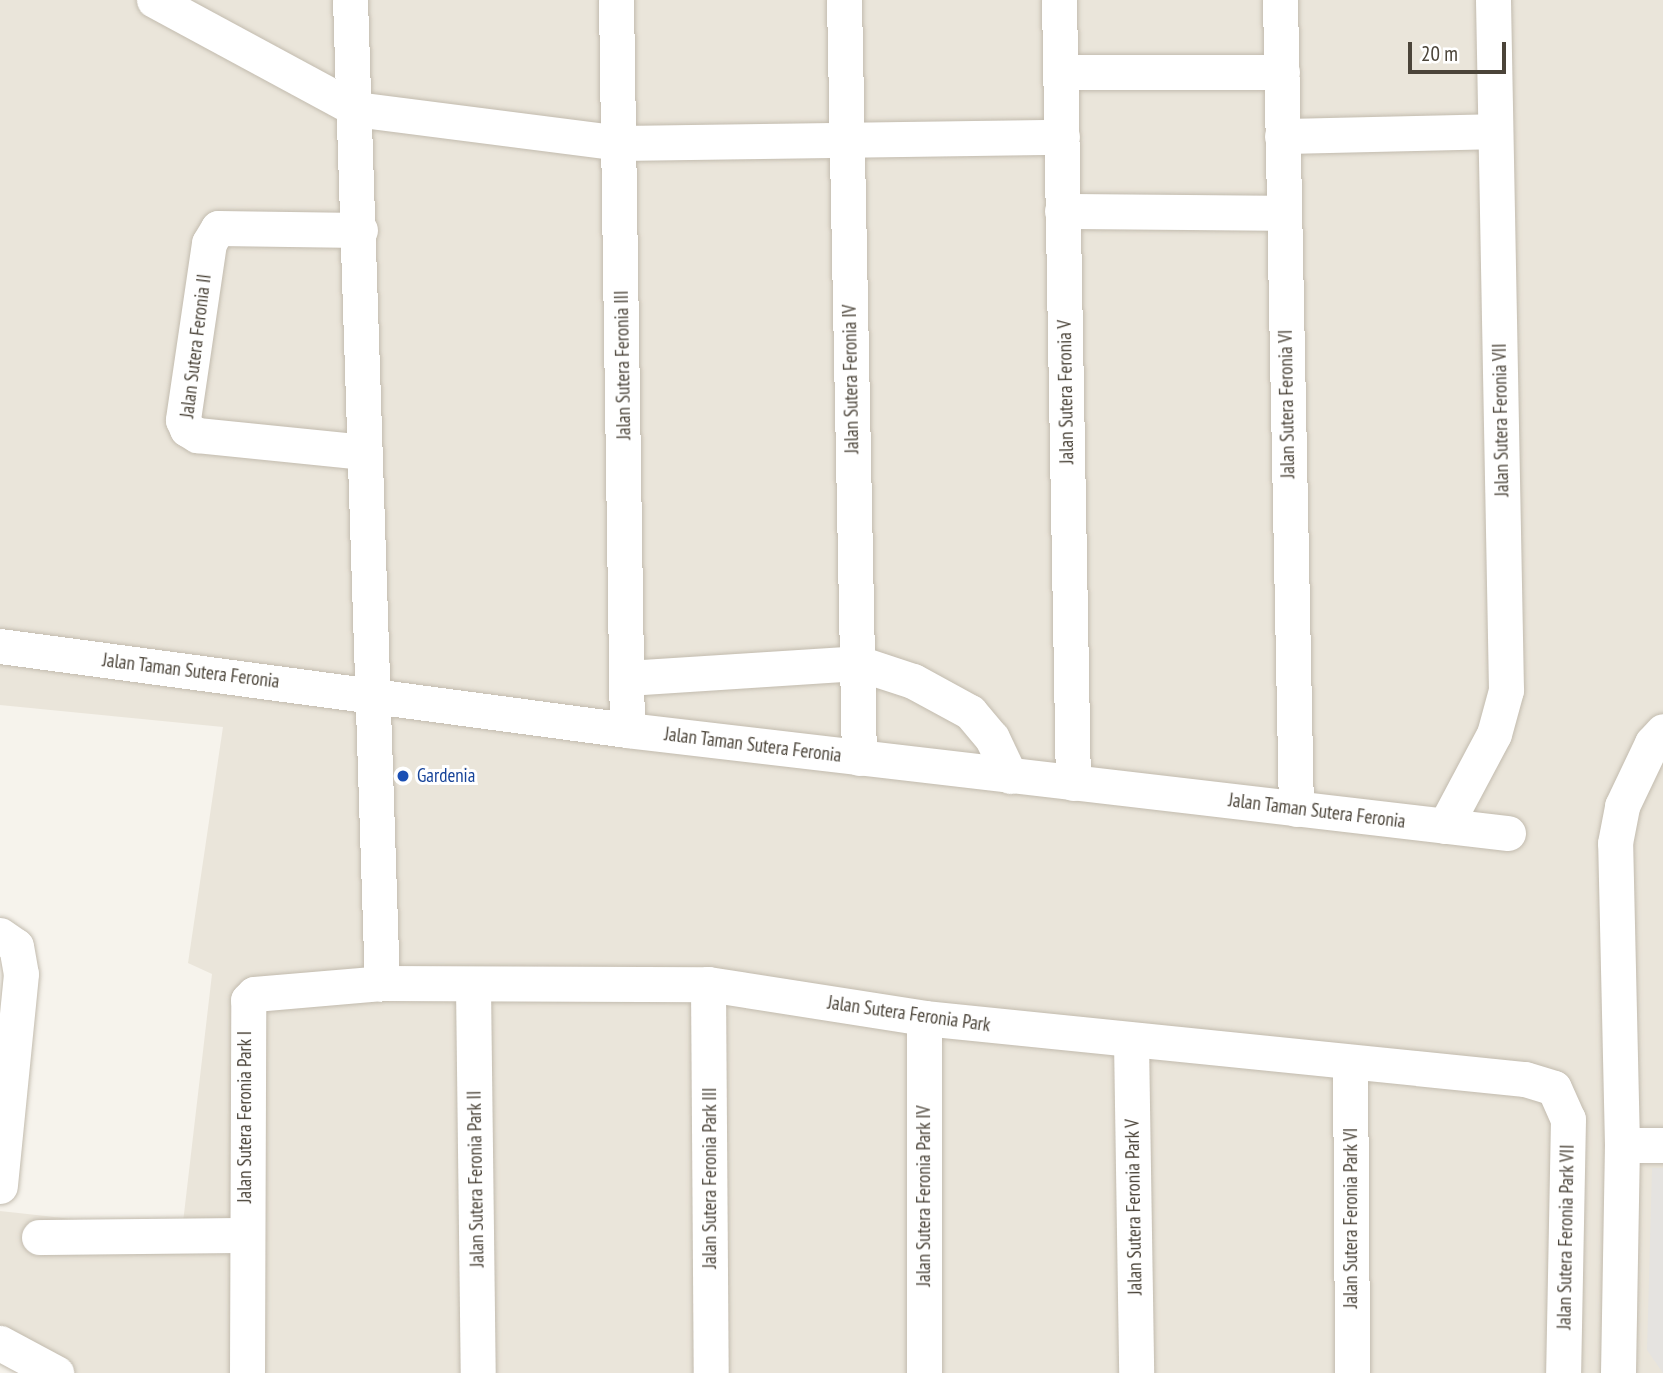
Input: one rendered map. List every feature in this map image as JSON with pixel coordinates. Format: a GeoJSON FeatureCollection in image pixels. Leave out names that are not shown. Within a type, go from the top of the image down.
{"type":"FeatureCollection","features":[{"type":"Feature","properties":{"kind":"street"},"geometry":{"type":"LineString","coordinates":[[154,0],[356,109],[620,144],[846,138],[1062,137]]}},
{"type":"Feature","properties":{"kind":"street"},"geometry":{"type":"LineString","coordinates":[[350,0],[360,230],[364,452],[375,694],[382,983]]}},
{"type":"Feature","properties":{"kind":"street","name":"Jalan Sutera Feronia III"},"geometry":{"type":"LineString","coordinates":[[615,0],[620,144],[627,730]]}},
{"type":"Feature","properties":{"kind":"street","name":"Jalan Sutera Feronia IV"},"geometry":{"type":"LineString","coordinates":[[844,0],[859,758]]}},
{"type":"Feature","properties":{"kind":"street","name":"Jalan Sutera Feronia V"},"geometry":{"type":"LineString","coordinates":[[1059,0],[1073,783]]}},
{"type":"Feature","properties":{"kind":"street","name":"Jalan Sutera Feronia VI"},"geometry":{"type":"LineString","coordinates":[[1280,0],[1296,809]]}},
{"type":"Feature","properties":{"kind":"street","name":"Jalan Sutera Feronia VII"},"geometry":{"type":"LineString","coordinates":[[1445,826],[1494,734],[1506,690],[1493,0]]}},
{"type":"Feature","properties":{"kind":"street"},"geometry":{"type":"LineString","coordinates":[[1060,72],[1282,72]]}},
{"type":"Feature","properties":{"kind":"street"},"geometry":{"type":"LineString","coordinates":[[1282,136],[1495,131]]}},
{"type":"Feature","properties":{"kind":"street"},"geometry":{"type":"LineString","coordinates":[[1062,211],[1283,213]]}},
{"type":"Feature","properties":{"kind":"street","name":"Jalan Sutera Feronia II"},"geometry":{"type":"LineString","coordinates":[[360,230],[218,228],[209,243],[184,420],[187,429],[197,435],[364,452]]}},
{"type":"Feature","properties":{"kind":"street","name":"Jalan Taman Sutera Feronia"},"geometry":{"type":"LineString","coordinates":[[0,646],[375,694],[627,730],[1508,834]]}},
{"type":"Feature","properties":{"kind":"street"},"geometry":{"type":"LineString","coordinates":[[627,678],[858,663],[913,681],[970,712],[992,738],[1010,776]]}},
{"type":"Feature","properties":{"kind":"street"},"geometry":{"type":"LineString","coordinates":[[1621,1369],[1622,1145],[1615,842],[1622,806],[1652,743],[1663,731]]}},
{"type":"Feature","properties":{"kind":"street"},"geometry":{"type":"LineString","coordinates":[[0,935],[16,946],[21,974],[0,1186]]}},
{"type":"Feature","properties":{"kind":"street","name":"Jalan Sutera Feronia Park"},"geometry":{"type":"LineString","coordinates":[[247,1000],[254,994],[382,983],[473,986],[708,984],[924,1018],[1350,1064],[1525,1079],[1553,1088],[1563,1102]]}},
{"type":"Feature","properties":{"kind":"street","name":"Jalan Sutera Feronia Park III"},"geometry":{"type":"LineString","coordinates":[[708,984],[711,1373]]}},
{"type":"Feature","properties":{"kind":"street","name":"Jalan Sutera Feronia Park II"},"geometry":{"type":"LineString","coordinates":[[473,986],[478,1373]]}},
{"type":"Feature","properties":{"kind":"street","name":"Jalan Sutera Feronia Park I"},"geometry":{"type":"LineString","coordinates":[[247,1000],[247,1373]]}},
{"type":"Feature","properties":{"kind":"street","name":"Jalan Sutera Feronia Park IV"},"geometry":{"type":"LineString","coordinates":[[924,1018],[924,1373]]}},
{"type":"Feature","properties":{"kind":"street","name":"Jalan Sutera Feronia Park V"},"geometry":{"type":"LineString","coordinates":[[1131,1041],[1136,1373]]}},
{"type":"Feature","properties":{"kind":"street","name":"Jalan Sutera Feronia Park VI"},"geometry":{"type":"LineString","coordinates":[[1350,1064],[1352,1373]]}},
{"type":"Feature","properties":{"kind":"street","name":"Jalan Sutera Feronia Park VII"},"geometry":{"type":"LineString","coordinates":[[1563,1102],[1568,1119],[1563,1373]]}},
{"type":"Feature","properties":{"kind":"street"},"geometry":{"type":"LineString","coordinates":[[1622,1145],[1663,1145]]}},
{"type":"Feature","properties":{"kind":"street"},"geometry":{"type":"LineString","coordinates":[[39,1237],[245,1235]]}},
{"type":"Feature","properties":{"kind":"street"},"geometry":{"type":"LineString","coordinates":[[0,1343],[56,1373]]}},
{"type":"Feature","properties":{"kind":"shaded area"},"geometry":{"type":"Polygon","coordinates":[[[0,0],[1663,0],[1663,1373],[56,1373],[0,1342],[0,1211],[182,1231],[212,974],[188,963],[223,727],[0,705],[0,0]]]}},
{"type":"Feature","properties":{"kind":"shaded area"},"geometry":{"type":"Polygon","coordinates":[[[1652,1168],[1663,1168],[1663,1373],[1647,1350],[1652,1168]]]}},
{"type":"Feature","properties":{"kind":"place","name":"Gardenia"},"geometry":{"type":"Point","coordinates":[403,776]}}]}
